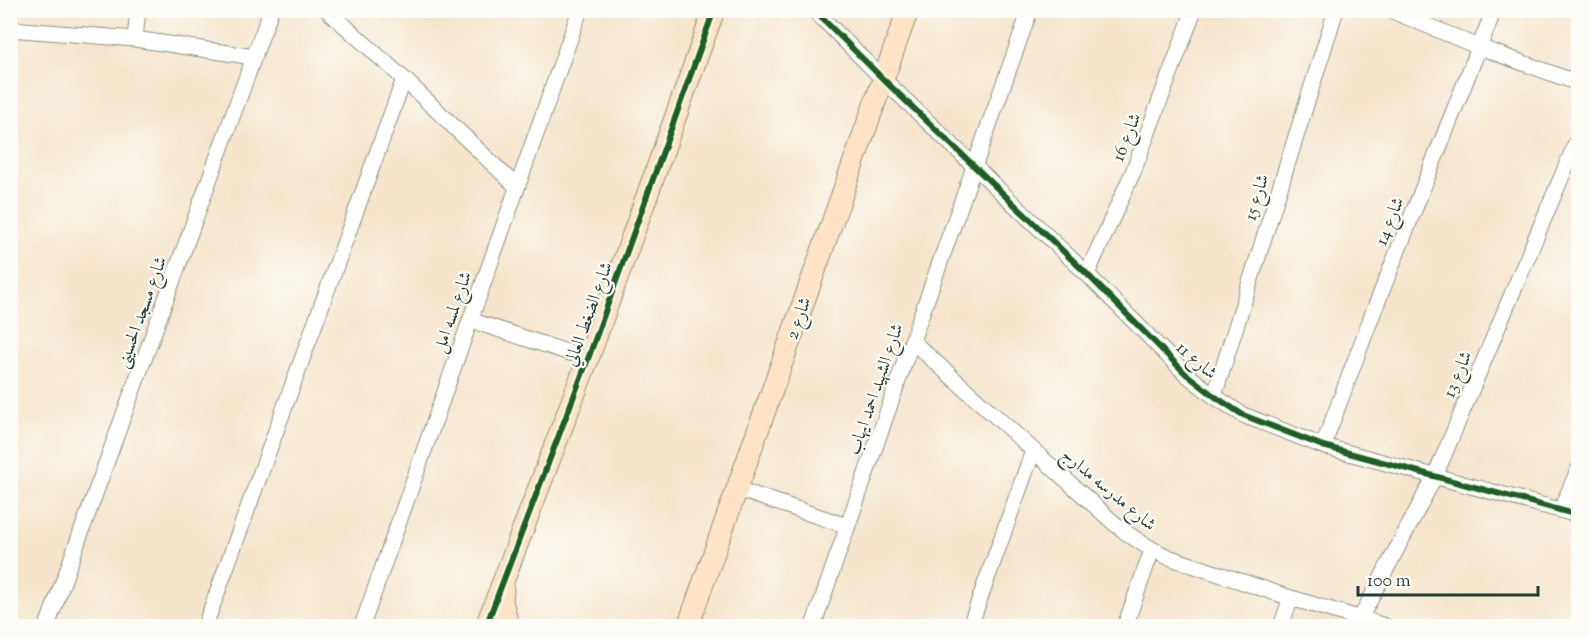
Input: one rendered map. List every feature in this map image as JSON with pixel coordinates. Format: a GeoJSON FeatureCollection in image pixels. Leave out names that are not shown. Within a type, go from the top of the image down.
{"type":"FeatureCollection","features":[{"type":"Feature","properties":{"kind":"street"},"geometry":{"type":"LineString","coordinates":[[135,39],[138,10]]}},
{"type":"Feature","properties":{"kind":"street","name":"شارع مسجد الحسينى"},"geometry":{"type":"LineString","coordinates":[[47,627],[271,10]]}},
{"type":"Feature","properties":{"kind":"street"},"geometry":{"type":"LineString","coordinates":[[327,10],[404,79],[517,187]]}},
{"type":"Feature","properties":{"kind":"street","name":"شارع الضغط العالي"},"geometry":{"type":"LineString","coordinates":[[486,627],[588,359],[714,10]]}},
{"type":"Feature","properties":{"kind":"street","name":"شارع 11"},"geometry":{"type":"LineString","coordinates":[[814,10],[1186,374],[1214,396],[1243,415],[1323,446],[1578,515]]}},
{"type":"Feature","properties":{"kind":"street","name":"شارع 2"},"geometry":{"type":"LineString","coordinates":[[688,627],[908,10]]}},
{"type":"Feature","properties":{"kind":"street","name":"شارع الشهيد احمد ايهاب"},"geometry":{"type":"LineString","coordinates":[[813,627],[1030,10]]}},
{"type":"Feature","properties":{"kind":"street","name":"شارع 16"},"geometry":{"type":"LineString","coordinates":[[1086,274],[1133,171],[1194,10]]}},
{"type":"Feature","properties":{"kind":"street","name":"شارع 15"},"geometry":{"type":"LineString","coordinates":[[1214,396],[1336,10]]}},
{"type":"Feature","properties":{"kind":"street"},"geometry":{"type":"LineString","coordinates":[[1390,10],[1479,47],[1578,84]]}},
{"type":"Feature","properties":{"kind":"street","name":"شارع 14"},"geometry":{"type":"LineString","coordinates":[[1323,446],[1373,313],[1494,10]]}},
{"type":"Feature","properties":{"kind":"street","name":"شارع لمسه امل"},"geometry":{"type":"LineString","coordinates":[[362,627],[579,11]]}},
{"type":"Feature","properties":{"kind":"street"},"geometry":{"type":"LineString","coordinates":[[10,29],[135,39],[254,57]]}},
{"type":"Feature","properties":{"kind":"street"},"geometry":{"type":"LineString","coordinates":[[205,627],[404,79]]}},
{"type":"Feature","properties":{"kind":"street","name":"شارع 13"},"geometry":{"type":"LineString","coordinates":[[1360,619],[1435,476],[1578,138]]}},
{"type":"Feature","properties":{"kind":"street"},"geometry":{"type":"LineString","coordinates":[[470,320],[588,359]]}},
{"type":"Feature","properties":{"kind":"street","name":"شارع مدرسه مدارج"},"geometry":{"type":"LineString","coordinates":[[912,341],[1115,524],[1152,550],[1291,598],[1385,627]]}},
{"type":"Feature","properties":{"kind":"street"},"geometry":{"type":"LineString","coordinates":[[970,627],[1034,451]]}},
{"type":"Feature","properties":{"kind":"street"},"geometry":{"type":"LineString","coordinates":[[1561,510],[1578,470]]}},
{"type":"Feature","properties":{"kind":"street"},"geometry":{"type":"LineString","coordinates":[[737,489],[847,526]]}},
{"type":"Feature","properties":{"kind":"street"},"geometry":{"type":"LineString","coordinates":[[1125,627],[1152,550]]}},
{"type":"Feature","properties":{"kind":"street"},"geometry":{"type":"LineString","coordinates":[[503,580],[502,600],[508,627]]}},
{"type":"Feature","properties":{"kind":"street"},"geometry":{"type":"LineString","coordinates":[[1281,627],[1291,598]]}},
{"type":"Feature","properties":{"kind":"cycle path"},"geometry":{"type":"LineString","coordinates":[[486,626],[588,359],[714,10]]}},
{"type":"Feature","properties":{"kind":"cycle path"},"geometry":{"type":"LineString","coordinates":[[814,10],[1087,274],[1186,374],[1214,396],[1243,415],[1323,446],[1578,515]]}}]}
